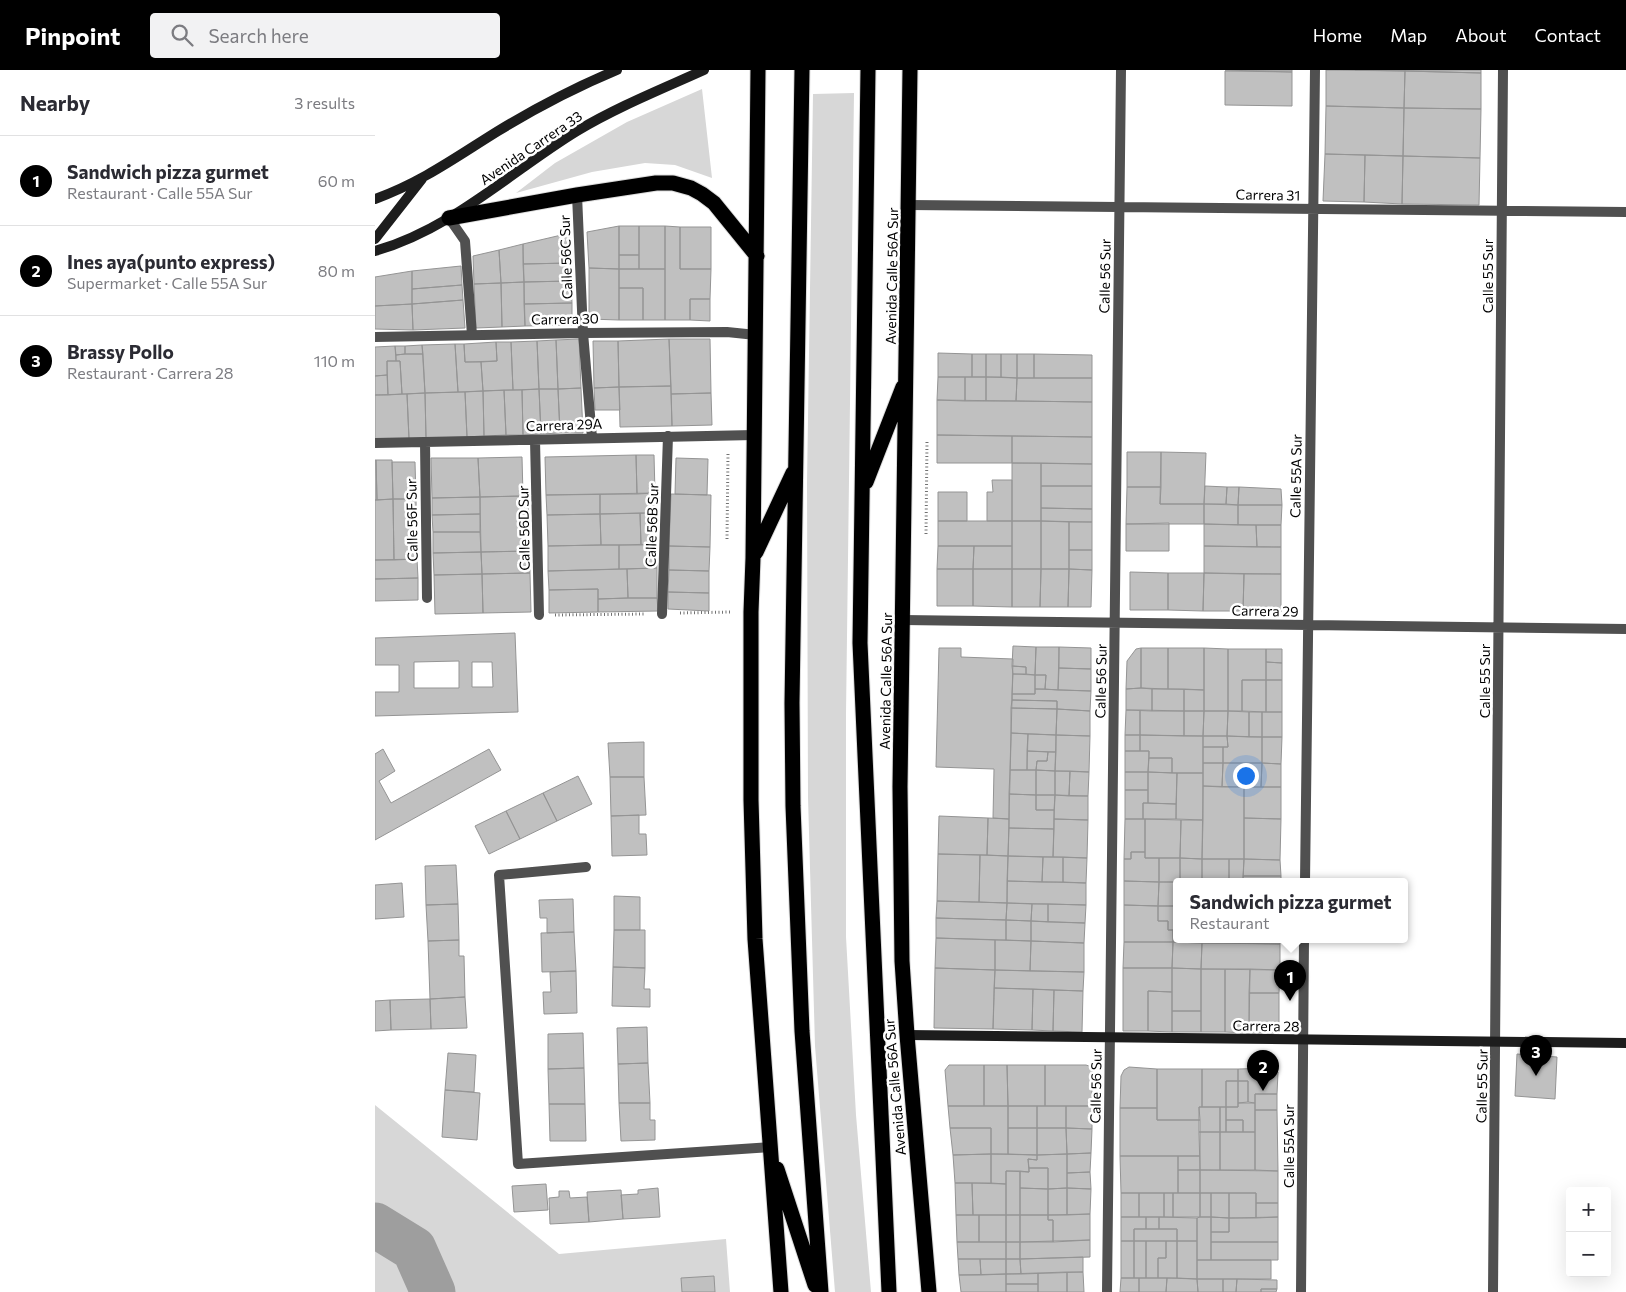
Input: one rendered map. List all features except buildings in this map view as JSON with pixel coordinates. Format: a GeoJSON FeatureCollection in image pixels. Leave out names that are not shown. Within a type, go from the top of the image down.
{"type":"FeatureCollection","features":[{"type":"Feature","properties":{"kind":"highway"},"geometry":{"type":"LineString","coordinates":[[758,70],[751,612],[751,800],[755,939],[781,1292]]}},
{"type":"Feature","properties":{"kind":"highway"},"geometry":{"type":"LineString","coordinates":[[802,70],[792,703],[793,806],[802,1031],[819,1292]]}},
{"type":"Feature","properties":{"kind":"highway","name":"Avenida Calle 56A Sur"},"geometry":{"type":"LineString","coordinates":[[868,70],[860,643],[889,1292]]}},
{"type":"Feature","properties":{"kind":"highway","name":"Avenida Calle 56A Sur"},"geometry":{"type":"LineString","coordinates":[[910,70],[900,787],[902,961],[929,1292]]}},
{"type":"Feature","properties":{"kind":"highway"},"geometry":{"type":"LineString","coordinates":[[449,218],[657,182],[673,183],[691,188],[714,203],[757,256]]}},
{"type":"Feature","properties":{"kind":"highway"},"geometry":{"type":"LineString","coordinates":[[862,493],[906,377]]}},
{"type":"Feature","properties":{"kind":"highway"},"geometry":{"type":"LineString","coordinates":[[753,558],[796,468]]}},
{"type":"Feature","properties":{"kind":"highway"},"geometry":{"type":"LineString","coordinates":[[770,1147],[819,1292]]}},
{"type":"Feature","properties":{"kind":"main road","name":"Avenida Carrera 33"},"geometry":{"type":"LineString","coordinates":[[375,199],[423,178],[539,107],[617,70]]}},
{"type":"Feature","properties":{"kind":"main road","name":"Avenida Carrera 33"},"geometry":{"type":"LineString","coordinates":[[375,251],[417,236],[449,218],[476,202],[538,157],[609,113],[704,70]]}},
{"type":"Feature","properties":{"kind":"main road"},"geometry":{"type":"LineString","coordinates":[[375,239],[423,178]]}},
{"type":"Feature","properties":{"kind":"main road","name":"Carrera 28"},"geometry":{"type":"LineString","coordinates":[[907,1035],[1626,1043]]}},
{"type":"Feature","properties":{"kind":"street","name":"Calle 56 Sur"},"geometry":{"type":"LineString","coordinates":[[1107,1292],[1121,70]]}},
{"type":"Feature","properties":{"kind":"street","name":"Calle 55A Sur"},"geometry":{"type":"LineString","coordinates":[[1305,878],[1315,70]]}},
{"type":"Feature","properties":{"kind":"street","name":"Calle 55 Sur"},"geometry":{"type":"LineString","coordinates":[[1493,1292],[1503,70]]}},
{"type":"Feature","properties":{"kind":"street","name":"Calle 56C Sur"},"geometry":{"type":"LineString","coordinates":[[577,195],[583,333],[592,438]]}},
{"type":"Feature","properties":{"kind":"street","name":"Carrera 31"},"geometry":{"type":"LineString","coordinates":[[909,205],[1626,212]]}},
{"type":"Feature","properties":{"kind":"street"},"geometry":{"type":"LineString","coordinates":[[449,218],[465,241],[471,335]]}},
{"type":"Feature","properties":{"kind":"street","name":"Carrera 30"},"geometry":{"type":"LineString","coordinates":[[375,337],[727,332],[756,336]]}},
{"type":"Feature","properties":{"kind":"street","name":"Carrera 29A"},"geometry":{"type":"LineString","coordinates":[[375,443],[754,435]]}},
{"type":"Feature","properties":{"kind":"street","name":"Calle 56B Sur"},"geometry":{"type":"LineString","coordinates":[[662,614],[669,436]]}},
{"type":"Feature","properties":{"kind":"street","name":"Calle 56D Sur"},"geometry":{"type":"LineString","coordinates":[[535,440],[539,616]]}},
{"type":"Feature","properties":{"kind":"street","name":"Calle 56F Sur"},"geometry":{"type":"LineString","coordinates":[[425,442],[427,598]]}},
{"type":"Feature","properties":{"kind":"street","name":"Carrera 29"},"geometry":{"type":"LineString","coordinates":[[903,620],[1626,629]]}},
{"type":"Feature","properties":{"kind":"street"},"geometry":{"type":"LineString","coordinates":[[586,867],[499,875],[518,1164],[770,1147]]}},
{"type":"Feature","properties":{"kind":"street","name":"Calle 55A Sur"},"geometry":{"type":"LineString","coordinates":[[1301,1292],[1305,943]]}},
{"type":"Feature","properties":{"kind":"path"},"geometry":{"type":"LineString","coordinates":[[727,539],[728,435]]}},
{"type":"Feature","properties":{"kind":"shaded area"},"geometry":{"type":"Polygon","coordinates":[[[702,89],[712,178],[675,165],[645,163],[592,172],[516,193],[555,163],[627,122],[702,89]]]}},
{"type":"Feature","properties":{"kind":"shaded area"},"geometry":{"type":"Polygon","coordinates":[[[854,93],[846,714],[846,937],[856,1115],[871,1292],[835,1292],[815,1046],[808,797],[807,484],[813,94],[854,93]]]}},
{"type":"Feature","properties":{"kind":"shaded area"},"geometry":{"type":"Polygon","coordinates":[[[375,1105],[559,1254],[726,1239],[730,1292],[375,1292],[375,1105]]]}},
{"type":"Feature","properties":{"kind":"waterway"},"geometry":{"type":"LineString","coordinates":[[375,1225],[414,1249],[433,1292]]}},
{"type":"Feature","properties":{"kind":"place","name":"Sandwich pizza gurmet"},"geometry":{"type":"Point","coordinates":[1290,1001]}},
{"type":"Feature","properties":{"kind":"place","name":"Brassy Pollo"},"geometry":{"type":"Point","coordinates":[1536,1076]}},
{"type":"Feature","properties":{"kind":"place","name":"Ines aya(punto express)"},"geometry":{"type":"Point","coordinates":[1263,1091]}}]}
